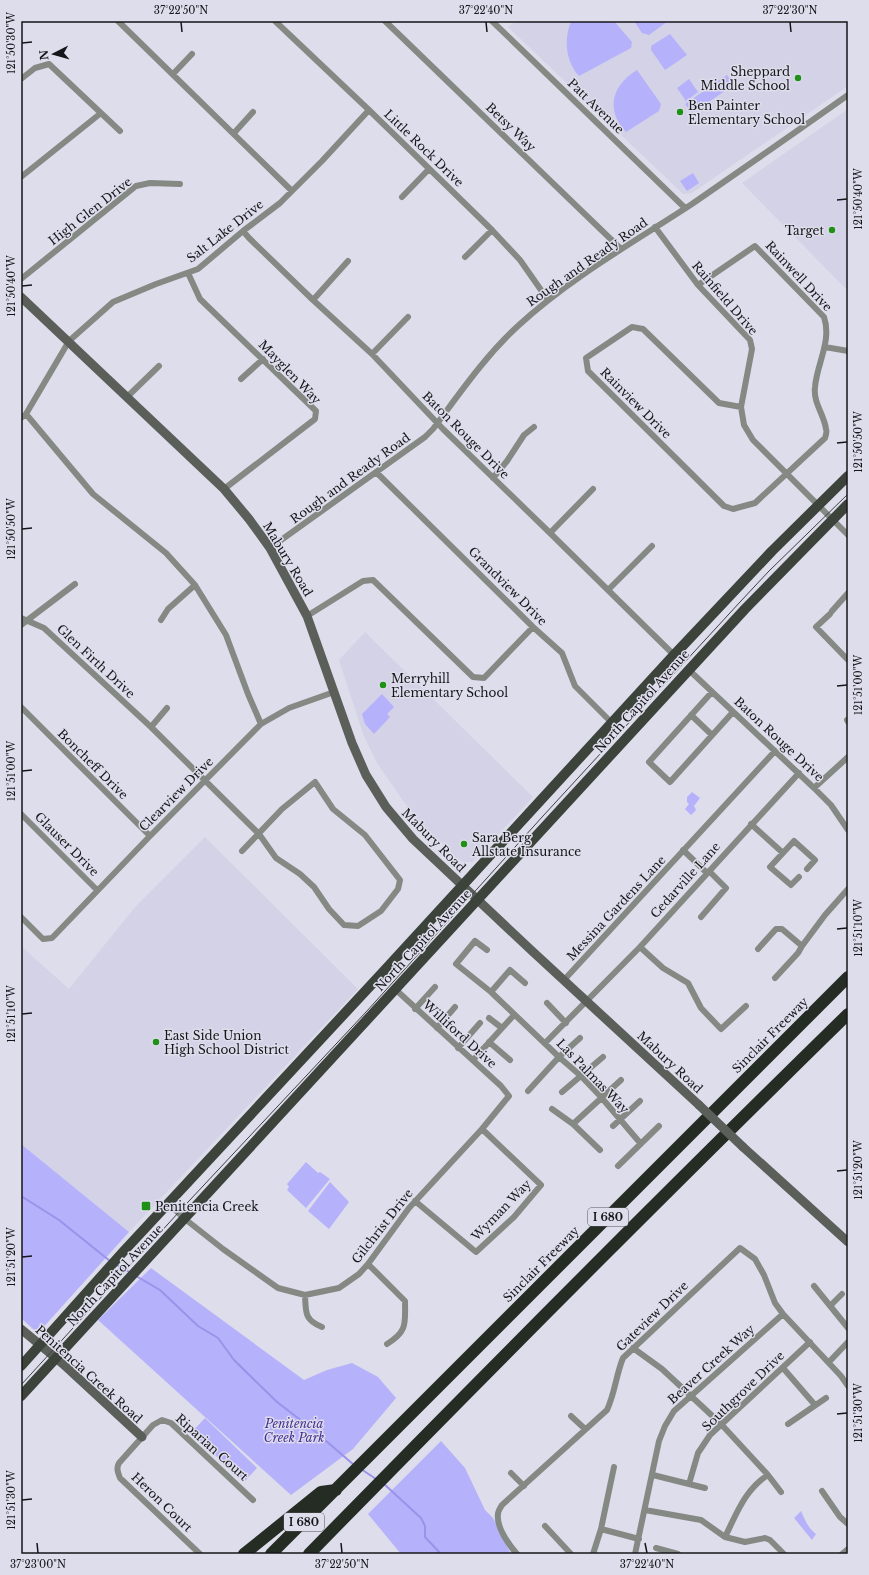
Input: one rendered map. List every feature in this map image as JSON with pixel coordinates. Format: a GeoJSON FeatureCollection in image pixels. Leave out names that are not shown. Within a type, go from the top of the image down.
{"type":"FeatureCollection","features":[{"type":"Feature","properties":{"kind":"highway","name":"Sinclair Freeway"},"geometry":{"type":"LineString","coordinates":[[271,1554],[848,977]]}},
{"type":"Feature","properties":{"kind":"highway","name":"I 680"},"geometry":{"type":"LineString","coordinates":[[309,1554],[386,1474],[699,1160],[848,1014]]}},
{"type":"Feature","properties":{"kind":"highway"},"geometry":{"type":"LineString","coordinates":[[244,1554],[322,1492],[340,1486]]}},
{"type":"Feature","properties":{"kind":"main road","name":"Mabury Road"},"geometry":{"type":"LineString","coordinates":[[21,297],[224,489],[249,518],[270,548],[307,616],[352,743],[366,775],[386,808],[413,839],[743,1147],[848,1242]]}},
{"type":"Feature","properties":{"kind":"main road","name":"North Capitol Avenue"},"geometry":{"type":"LineString","coordinates":[[21,1366],[123,1252],[169,1204],[674,655],[818,505],[848,476]]}},
{"type":"Feature","properties":{"kind":"main road","name":"North Capitol Avenue"},"geometry":{"type":"LineString","coordinates":[[21,1396],[745,609],[848,504]]}},
{"type":"Feature","properties":{"kind":"main road","name":"Penitencia Creek Road"},"geometry":{"type":"LineString","coordinates":[[21,1329],[142,1437]]}},
{"type":"Feature","properties":{"kind":"street"},"geometry":{"type":"LineString","coordinates":[[118,21],[292,191]]}},
{"type":"Feature","properties":{"kind":"street","name":"Little Rock Drive"},"geometry":{"type":"LineString","coordinates":[[275,21],[492,230],[520,260],[548,300]]}},
{"type":"Feature","properties":{"kind":"street","name":"Betsy Way"},"geometry":{"type":"LineString","coordinates":[[385,21],[621,249]]}},
{"type":"Feature","properties":{"kind":"street","name":"Patt Avenue"},"geometry":{"type":"LineString","coordinates":[[492,21],[685,208]]}},
{"type":"Feature","properties":{"kind":"street"},"geometry":{"type":"LineString","coordinates":[[173,74],[192,54]]}},
{"type":"Feature","properties":{"kind":"street"},"geometry":{"type":"LineString","coordinates":[[21,79],[35,68],[49,64],[120,131]]}},
{"type":"Feature","properties":{"kind":"street","name":"Rough and Ready Road"},"geometry":{"type":"LineString","coordinates":[[270,548],[418,443],[438,423],[473,374],[497,347],[520,324],[548,300],[621,249],[685,208],[848,95]]}},
{"type":"Feature","properties":{"kind":"street","name":"Salt Lake Drive"},"geometry":{"type":"LineString","coordinates":[[24,416],[69,341],[112,302],[198,269],[243,231],[280,203],[369,110]]}},
{"type":"Feature","properties":{"kind":"street"},"geometry":{"type":"LineString","coordinates":[[234,133],[253,112]]}},
{"type":"Feature","properties":{"kind":"street"},"geometry":{"type":"LineString","coordinates":[[21,177],[101,113]]}},
{"type":"Feature","properties":{"kind":"street"},"geometry":{"type":"LineString","coordinates":[[402,197],[429,169]]}},
{"type":"Feature","properties":{"kind":"street","name":"High Glen Drive"},"geometry":{"type":"LineString","coordinates":[[21,279],[136,186],[150,183],[180,184]]}},
{"type":"Feature","properties":{"kind":"street","name":"Rainfield Drive"},"geometry":{"type":"LineString","coordinates":[[655,227],[698,285],[750,340],[752,349],[741,407],[744,425],[752,440],[848,535]]}},
{"type":"Feature","properties":{"kind":"street"},"geometry":{"type":"LineString","coordinates":[[465,257],[492,230]]}},
{"type":"Feature","properties":{"kind":"street","name":"Baton Rouge Drive"},"geometry":{"type":"LineString","coordinates":[[243,231],[313,300],[372,354],[493,478],[550,532],[674,655]]}},
{"type":"Feature","properties":{"kind":"street","name":"Rainwell Drive"},"geometry":{"type":"LineString","coordinates":[[698,285],[755,246],[824,316],[827,324],[825,347],[815,387],[815,400],[826,429],[825,438],[755,503],[733,509]]}},
{"type":"Feature","properties":{"kind":"street"},"geometry":{"type":"LineString","coordinates":[[313,300],[348,261]]}},
{"type":"Feature","properties":{"kind":"street","name":"Mayglen Way"},"geometry":{"type":"LineString","coordinates":[[188,273],[200,298],[316,411],[315,419],[224,489]]}},
{"type":"Feature","properties":{"kind":"street"},"geometry":{"type":"LineString","coordinates":[[372,354],[408,318]]}},
{"type":"Feature","properties":{"kind":"street","name":"Rainview Drive"},"geometry":{"type":"LineString","coordinates":[[733,509],[724,506],[588,371],[586,358],[632,327],[644,330],[719,403],[741,407]]}},
{"type":"Feature","properties":{"kind":"street"},"geometry":{"type":"LineString","coordinates":[[825,347],[848,351]]}},
{"type":"Feature","properties":{"kind":"street"},"geometry":{"type":"LineString","coordinates":[[241,379],[263,359]]}},
{"type":"Feature","properties":{"kind":"street"},"geometry":{"type":"LineString","coordinates":[[127,397],[159,366]]}},
{"type":"Feature","properties":{"kind":"street"},"geometry":{"type":"LineString","coordinates":[[24,416],[93,494],[166,553],[195,585],[226,635],[261,724]]}},
{"type":"Feature","properties":{"kind":"street"},"geometry":{"type":"LineString","coordinates":[[493,478],[508,461],[524,435],[534,427]]}},
{"type":"Feature","properties":{"kind":"street","name":"Grandview Drive"},"geometry":{"type":"LineString","coordinates":[[377,473],[533,627],[562,653],[575,686],[612,723]]}},
{"type":"Feature","properties":{"kind":"street"},"geometry":{"type":"LineString","coordinates":[[550,532],[593,488]]}},
{"type":"Feature","properties":{"kind":"street"},"geometry":{"type":"LineString","coordinates":[[608,590],[652,546]]}},
{"type":"Feature","properties":{"kind":"street"},"geometry":{"type":"LineString","coordinates":[[307,616],[363,581],[373,580],[473,677],[477,678],[484,678],[533,627]]}},
{"type":"Feature","properties":{"kind":"street"},"geometry":{"type":"LineString","coordinates":[[21,625],[24,619],[76,584]]}},
{"type":"Feature","properties":{"kind":"street"},"geometry":{"type":"LineString","coordinates":[[161,620],[168,609],[195,585]]}},
{"type":"Feature","properties":{"kind":"street"},"geometry":{"type":"LineString","coordinates":[[848,593],[831,613],[816,627],[848,660]]}},
{"type":"Feature","properties":{"kind":"street","name":"Glen Firth Drive"},"geometry":{"type":"LineString","coordinates":[[24,619],[44,628],[151,727],[259,834],[276,858],[300,874],[314,887],[329,909],[344,925],[358,926],[372,918],[381,911],[399,886],[400,880],[374,844],[332,809],[316,782],[282,810],[259,834]]}},
{"type":"Feature","properties":{"kind":"street","name":"Baton Rouge Drive"},"geometry":{"type":"LineString","coordinates":[[689,670],[831,805],[848,830]]}},
{"type":"Feature","properties":{"kind":"street","name":"Clearview Drive"},"geometry":{"type":"LineString","coordinates":[[21,917],[43,939],[52,938],[261,724],[289,708],[334,692]]}},
{"type":"Feature","properties":{"kind":"street"},"geometry":{"type":"LineString","coordinates":[[712,692],[649,762],[670,782],[734,712]]}},
{"type":"Feature","properties":{"kind":"street","name":"Boncheff Drive"},"geometry":{"type":"LineString","coordinates":[[21,708],[150,836]]}},
{"type":"Feature","properties":{"kind":"street"},"geometry":{"type":"LineString","coordinates":[[151,727],[167,708]]}},
{"type":"Feature","properties":{"kind":"street"},"geometry":{"type":"LineString","coordinates":[[691,715],[712,735]]}},
{"type":"Feature","properties":{"kind":"street","name":"Messina Gardens Lane"},"geometry":{"type":"LineString","coordinates":[[564,980],[775,751]]}},
{"type":"Feature","properties":{"kind":"street"},"geometry":{"type":"LineString","coordinates":[[814,788],[847,760]]}},
{"type":"Feature","properties":{"kind":"street","name":"Cedarville Lane"},"geometry":{"type":"LineString","coordinates":[[587,1002],[640,947],[799,773]]}},
{"type":"Feature","properties":{"kind":"street","name":"Glauser Drive"},"geometry":{"type":"LineString","coordinates":[[21,814],[98,890]]}},
{"type":"Feature","properties":{"kind":"street"},"geometry":{"type":"LineString","coordinates":[[751,824],[783,853]]}},
{"type":"Feature","properties":{"kind":"street"},"geometry":{"type":"LineString","coordinates":[[242,851],[259,834]]}},
{"type":"Feature","properties":{"kind":"street"},"geometry":{"type":"LineString","coordinates":[[799,877],[791,885],[770,866],[794,841],[815,860],[807,869]]}},
{"type":"Feature","properties":{"kind":"street"},"geometry":{"type":"LineString","coordinates":[[683,850],[726,888],[701,916]]}},
{"type":"Feature","properties":{"kind":"street"},"geometry":{"type":"LineString","coordinates":[[775,978],[798,954],[802,946],[825,915],[848,889]]}},
{"type":"Feature","properties":{"kind":"street"},"geometry":{"type":"LineString","coordinates":[[758,949],[776,929],[782,929],[802,946]]}},
{"type":"Feature","properties":{"kind":"street","name":"Las Palmas Way"},"geometry":{"type":"LineString","coordinates":[[487,950],[475,941],[456,964],[491,992],[559,1058],[581,1076],[621,1120],[640,1144]]}},
{"type":"Feature","properties":{"kind":"street"},"geometry":{"type":"LineString","coordinates":[[640,947],[663,968],[688,983],[701,1008],[721,1029],[746,1006]]}},
{"type":"Feature","properties":{"kind":"street"},"geometry":{"type":"LineString","coordinates":[[491,992],[510,970],[525,983]]}},
{"type":"Feature","properties":{"kind":"street"},"geometry":{"type":"LineString","coordinates":[[415,1009],[435,987]]}},
{"type":"Feature","properties":{"kind":"street","name":"Williford Drive"},"geometry":{"type":"LineString","coordinates":[[395,989],[415,1009],[501,1086],[509,1096]]}},
{"type":"Feature","properties":{"kind":"street","name":"Las Palmas Way"},"geometry":{"type":"LineString","coordinates":[[545,1043],[587,1002]]}},
{"type":"Feature","properties":{"kind":"street"},"geometry":{"type":"LineString","coordinates":[[546,1003],[566,1023]]}},
{"type":"Feature","properties":{"kind":"street"},"geometry":{"type":"LineString","coordinates":[[437,1028],[455,1007]]}},
{"type":"Feature","properties":{"kind":"street"},"geometry":{"type":"LineString","coordinates":[[473,1060],[514,1015]]}},
{"type":"Feature","properties":{"kind":"street"},"geometry":{"type":"LineString","coordinates":[[490,1018],[502,1028]]}},
{"type":"Feature","properties":{"kind":"street"},"geometry":{"type":"LineString","coordinates":[[458,1048],[480,1024]]}},
{"type":"Feature","properties":{"kind":"street"},"geometry":{"type":"LineString","coordinates":[[528,1091],[580,1038]]}},
{"type":"Feature","properties":{"kind":"street"},"geometry":{"type":"LineString","coordinates":[[489,1042],[510,1060]]}},
{"type":"Feature","properties":{"kind":"street"},"geometry":{"type":"LineString","coordinates":[[562,1092],[603,1057]]}},
{"type":"Feature","properties":{"kind":"street"},"geometry":{"type":"LineString","coordinates":[[572,1124],[621,1080]]}},
{"type":"Feature","properties":{"kind":"street","name":"Gilchrist Drive"},"geometry":{"type":"LineString","coordinates":[[169,1204],[223,1250],[278,1288],[305,1295],[339,1288],[358,1274],[368,1264],[391,1231],[415,1201],[482,1129],[509,1096]]}},
{"type":"Feature","properties":{"kind":"street"},"geometry":{"type":"LineString","coordinates":[[613,1126],[640,1101]]}},
{"type":"Feature","properties":{"kind":"street"},"geometry":{"type":"LineString","coordinates":[[552,1108],[600,1150]]}},
{"type":"Feature","properties":{"kind":"street"},"geometry":{"type":"LineString","coordinates":[[618,1166],[659,1126]]}},
{"type":"Feature","properties":{"kind":"street","name":"Wyman Way"},"geometry":{"type":"LineString","coordinates":[[415,1201],[476,1252],[514,1217],[541,1185],[482,1129]]}},
{"type":"Feature","properties":{"kind":"street","name":"Gateview Drive"},"geometry":{"type":"LineString","coordinates":[[518,1554],[504,1535],[498,1522],[498,1513],[502,1505],[607,1410],[614,1391],[618,1370],[623,1358],[740,1248],[755,1259],[764,1275],[775,1303],[783,1314]]}},
{"type":"Feature","properties":{"kind":"street"},"geometry":{"type":"LineString","coordinates":[[368,1264],[405,1301],[405,1327],[387,1344]]}},
{"type":"Feature","properties":{"kind":"street"},"geometry":{"type":"LineString","coordinates":[[814,1286],[848,1328]]}},
{"type":"Feature","properties":{"kind":"street"},"geometry":{"type":"LineString","coordinates":[[830,1306],[842,1294]]}},
{"type":"Feature","properties":{"kind":"street"},"geometry":{"type":"LineString","coordinates":[[305,1295],[306,1314],[312,1323],[322,1327]]}},
{"type":"Feature","properties":{"kind":"street"},"geometry":{"type":"LineString","coordinates":[[783,1314],[829,1362],[848,1386]]}},
{"type":"Feature","properties":{"kind":"street","name":"Beaver Creek Way"},"geometry":{"type":"LineString","coordinates":[[635,1554],[659,1441],[665,1426],[674,1411],[783,1314]]}},
{"type":"Feature","properties":{"kind":"street","name":"Southgrove Drive"},"geometry":{"type":"LineString","coordinates":[[689,1484],[698,1453],[710,1435],[810,1342]]}},
{"type":"Feature","properties":{"kind":"street"},"geometry":{"type":"LineString","coordinates":[[829,1362],[848,1342]]}},
{"type":"Feature","properties":{"kind":"street"},"geometry":{"type":"LineString","coordinates":[[633,1348],[662,1369],[721,1424],[768,1475],[781,1492]]}},
{"type":"Feature","properties":{"kind":"street"},"geometry":{"type":"LineString","coordinates":[[783,1368],[815,1405]]}},
{"type":"Feature","properties":{"kind":"street"},"geometry":{"type":"LineString","coordinates":[[788,1424],[826,1398]]}},
{"type":"Feature","properties":{"kind":"street"},"geometry":{"type":"LineString","coordinates":[[571,1416],[585,1429]]}},
{"type":"Feature","properties":{"kind":"street","name":"Riparian Court"},"geometry":{"type":"LineString","coordinates":[[142,1437],[153,1425],[162,1420],[171,1423],[254,1500]]}},
{"type":"Feature","properties":{"kind":"street","name":"Heron Court"},"geometry":{"type":"LineString","coordinates":[[142,1437],[119,1463],[117,1469],[120,1478],[200,1554]]}},
{"type":"Feature","properties":{"kind":"street"},"geometry":{"type":"LineString","coordinates":[[593,1554],[601,1529],[614,1467]]}},
{"type":"Feature","properties":{"kind":"street"},"geometry":{"type":"LineString","coordinates":[[511,1474],[524,1486]]}},
{"type":"Feature","properties":{"kind":"street"},"geometry":{"type":"LineString","coordinates":[[653,1475],[705,1488]]}},
{"type":"Feature","properties":{"kind":"street"},"geometry":{"type":"LineString","coordinates":[[725,1537],[746,1496],[760,1480],[768,1475]]}},
{"type":"Feature","properties":{"kind":"street"},"geometry":{"type":"LineString","coordinates":[[822,1491],[840,1517],[848,1524]]}},
{"type":"Feature","properties":{"kind":"street"},"geometry":{"type":"LineString","coordinates":[[645,1510],[701,1520],[725,1537],[745,1542],[765,1538],[770,1540],[784,1554]]}},
{"type":"Feature","properties":{"kind":"street"},"geometry":{"type":"LineString","coordinates":[[545,1526],[571,1554]]}},
{"type":"Feature","properties":{"kind":"street"},"geometry":{"type":"LineString","coordinates":[[601,1529],[638,1538]]}},
{"type":"Feature","properties":{"kind":"street"},"geometry":{"type":"LineString","coordinates":[[656,1548],[676,1554]]}},
{"type":"Feature","properties":{"kind":"street"},"geometry":{"type":"LineString","coordinates":[[842,1554],[848,1549]]}},
{"type":"Feature","properties":{"kind":"shaded area","name":"Ben Painter Elementary School"},"geometry":{"type":"Polygon","coordinates":[[[516,21],[848,21],[848,86],[692,193],[683,194],[508,27],[516,21]]]}},
{"type":"Feature","properties":{"kind":"shaded area"},"geometry":{"type":"Polygon","coordinates":[[[848,109],[848,291],[742,183],[848,109]]]}},
{"type":"Feature","properties":{"kind":"shaded area"},"geometry":{"type":"Polygon","coordinates":[[[365,632],[533,797],[472,862],[463,862],[458,859],[418,820],[377,763],[363,734],[339,660],[365,632]]]}},
{"type":"Feature","properties":{"kind":"shaded area"},"geometry":{"type":"Polygon","coordinates":[[[205,837],[358,989],[129,1232],[21,1144],[21,946],[69,989],[136,906],[205,837]]]}},
{"type":"Feature","properties":{"kind":"green space"},"geometry":{"type":"Polygon","coordinates":[[[571,21],[614,21],[632,42],[631,48],[579,76],[574,70],[568,57],[567,35],[571,21]]]}},
{"type":"Feature","properties":{"kind":"green space"},"geometry":{"type":"Polygon","coordinates":[[[634,21],[668,21],[649,35],[642,33],[634,21]]]}},
{"type":"Feature","properties":{"kind":"green space"},"geometry":{"type":"Polygon","coordinates":[[[670,34],[687,55],[665,70],[651,50],[651,46],[670,34]]]}},
{"type":"Feature","properties":{"kind":"green space"},"geometry":{"type":"Polygon","coordinates":[[[637,70],[661,104],[659,111],[626,132],[619,124],[615,115],[614,98],[622,83],[628,76],[637,70]]]}},
{"type":"Feature","properties":{"kind":"green space"},"geometry":{"type":"Polygon","coordinates":[[[727,75],[734,85],[692,113],[685,104],[727,75]]]}},
{"type":"Feature","properties":{"kind":"green space"},"geometry":{"type":"Polygon","coordinates":[[[689,79],[698,92],[686,101],[677,88],[689,79]]]}},
{"type":"Feature","properties":{"kind":"green space"},"geometry":{"type":"Polygon","coordinates":[[[693,173],[699,183],[687,191],[680,181],[693,173]]]}},
{"type":"Feature","properties":{"kind":"green space"},"geometry":{"type":"Polygon","coordinates":[[[382,694],[394,707],[387,714],[390,717],[374,734],[365,724],[362,714],[382,694]]]}},
{"type":"Feature","properties":{"kind":"green space"},"geometry":{"type":"Polygon","coordinates":[[[692,792],[700,798],[694,806],[696,810],[691,815],[685,809],[689,804],[687,802],[687,797],[692,792]]]}},
{"type":"Feature","properties":{"kind":"green space"},"geometry":{"type":"Polygon","coordinates":[[[21,1144],[129,1232],[40,1331],[33,1329],[21,1318],[21,1144]]]}},
{"type":"Feature","properties":{"kind":"green space"},"geometry":{"type":"Polygon","coordinates":[[[306,1162],[318,1173],[320,1172],[330,1179],[306,1208],[287,1190],[289,1187],[287,1184],[306,1162]]]}},
{"type":"Feature","properties":{"kind":"green space"},"geometry":{"type":"Polygon","coordinates":[[[330,1182],[349,1202],[329,1229],[308,1211],[330,1182]]]}},
{"type":"Feature","properties":{"kind":"green space","name":"Penitencia Creek Park"},"geometry":{"type":"Polygon","coordinates":[[[151,1268],[304,1380],[327,1370],[352,1363],[378,1377],[396,1398],[353,1449],[291,1495],[98,1320],[151,1268]]]}},
{"type":"Feature","properties":{"kind":"green space"},"geometry":{"type":"Polygon","coordinates":[[[205,1418],[257,1468],[244,1482],[191,1433],[205,1418]]]}},
{"type":"Feature","properties":{"kind":"green space"},"geometry":{"type":"Polygon","coordinates":[[[441,1441],[465,1468],[485,1510],[493,1518],[511,1554],[401,1554],[368,1514],[441,1441]]]}},
{"type":"Feature","properties":{"kind":"green space"},"geometry":{"type":"Polygon","coordinates":[[[801,1511],[805,1521],[816,1534],[812,1540],[794,1518],[801,1511]]]}},
{"type":"Feature","properties":{"kind":"waterway"},"geometry":{"type":"LineString","coordinates":[[21,1196],[59,1220],[110,1261]]}},
{"type":"Feature","properties":{"kind":"waterway"},"geometry":{"type":"LineString","coordinates":[[115,1264],[131,1273]]}},
{"type":"Feature","properties":{"kind":"waterway"},"geometry":{"type":"LineString","coordinates":[[136,1276],[160,1290],[198,1326],[218,1338],[234,1360],[277,1402],[311,1428],[354,1465]]}},
{"type":"Feature","properties":{"kind":"waterway"},"geometry":{"type":"LineString","coordinates":[[361,1469],[376,1479]]}},
{"type":"Feature","properties":{"kind":"waterway"},"geometry":{"type":"LineString","coordinates":[[384,1484],[421,1518],[425,1526],[425,1537],[441,1554]]}},
{"type":"Feature","properties":{"kind":"tram line"},"geometry":{"type":"LineString","coordinates":[[21,1385],[189,1201],[366,1012],[543,816],[740,602],[769,571],[848,494]]}},
{"type":"Feature","properties":{"kind":"place","name":"Sheppard Middle School"},"geometry":{"type":"Point","coordinates":[798,78]}},
{"type":"Feature","properties":{"kind":"place","name":"Ben Painter Elementary School"},"geometry":{"type":"Point","coordinates":[680,112]}},
{"type":"Feature","properties":{"kind":"place","name":"Target"},"geometry":{"type":"Point","coordinates":[832,230]}},
{"type":"Feature","properties":{"kind":"place","name":"Merryhill Elementary School"},"geometry":{"type":"Point","coordinates":[383,685]}},
{"type":"Feature","properties":{"kind":"place","name":"Sara Berg Allstate Insurance"},"geometry":{"type":"Point","coordinates":[464,844]}},
{"type":"Feature","properties":{"kind":"place","name":"East Side Union High School District"},"geometry":{"type":"Point","coordinates":[156,1042]}},
{"type":"Feature","properties":{"kind":"place","name":"Penitencia Creek"},"geometry":{"type":"Point","coordinates":[146,1206]}}]}
